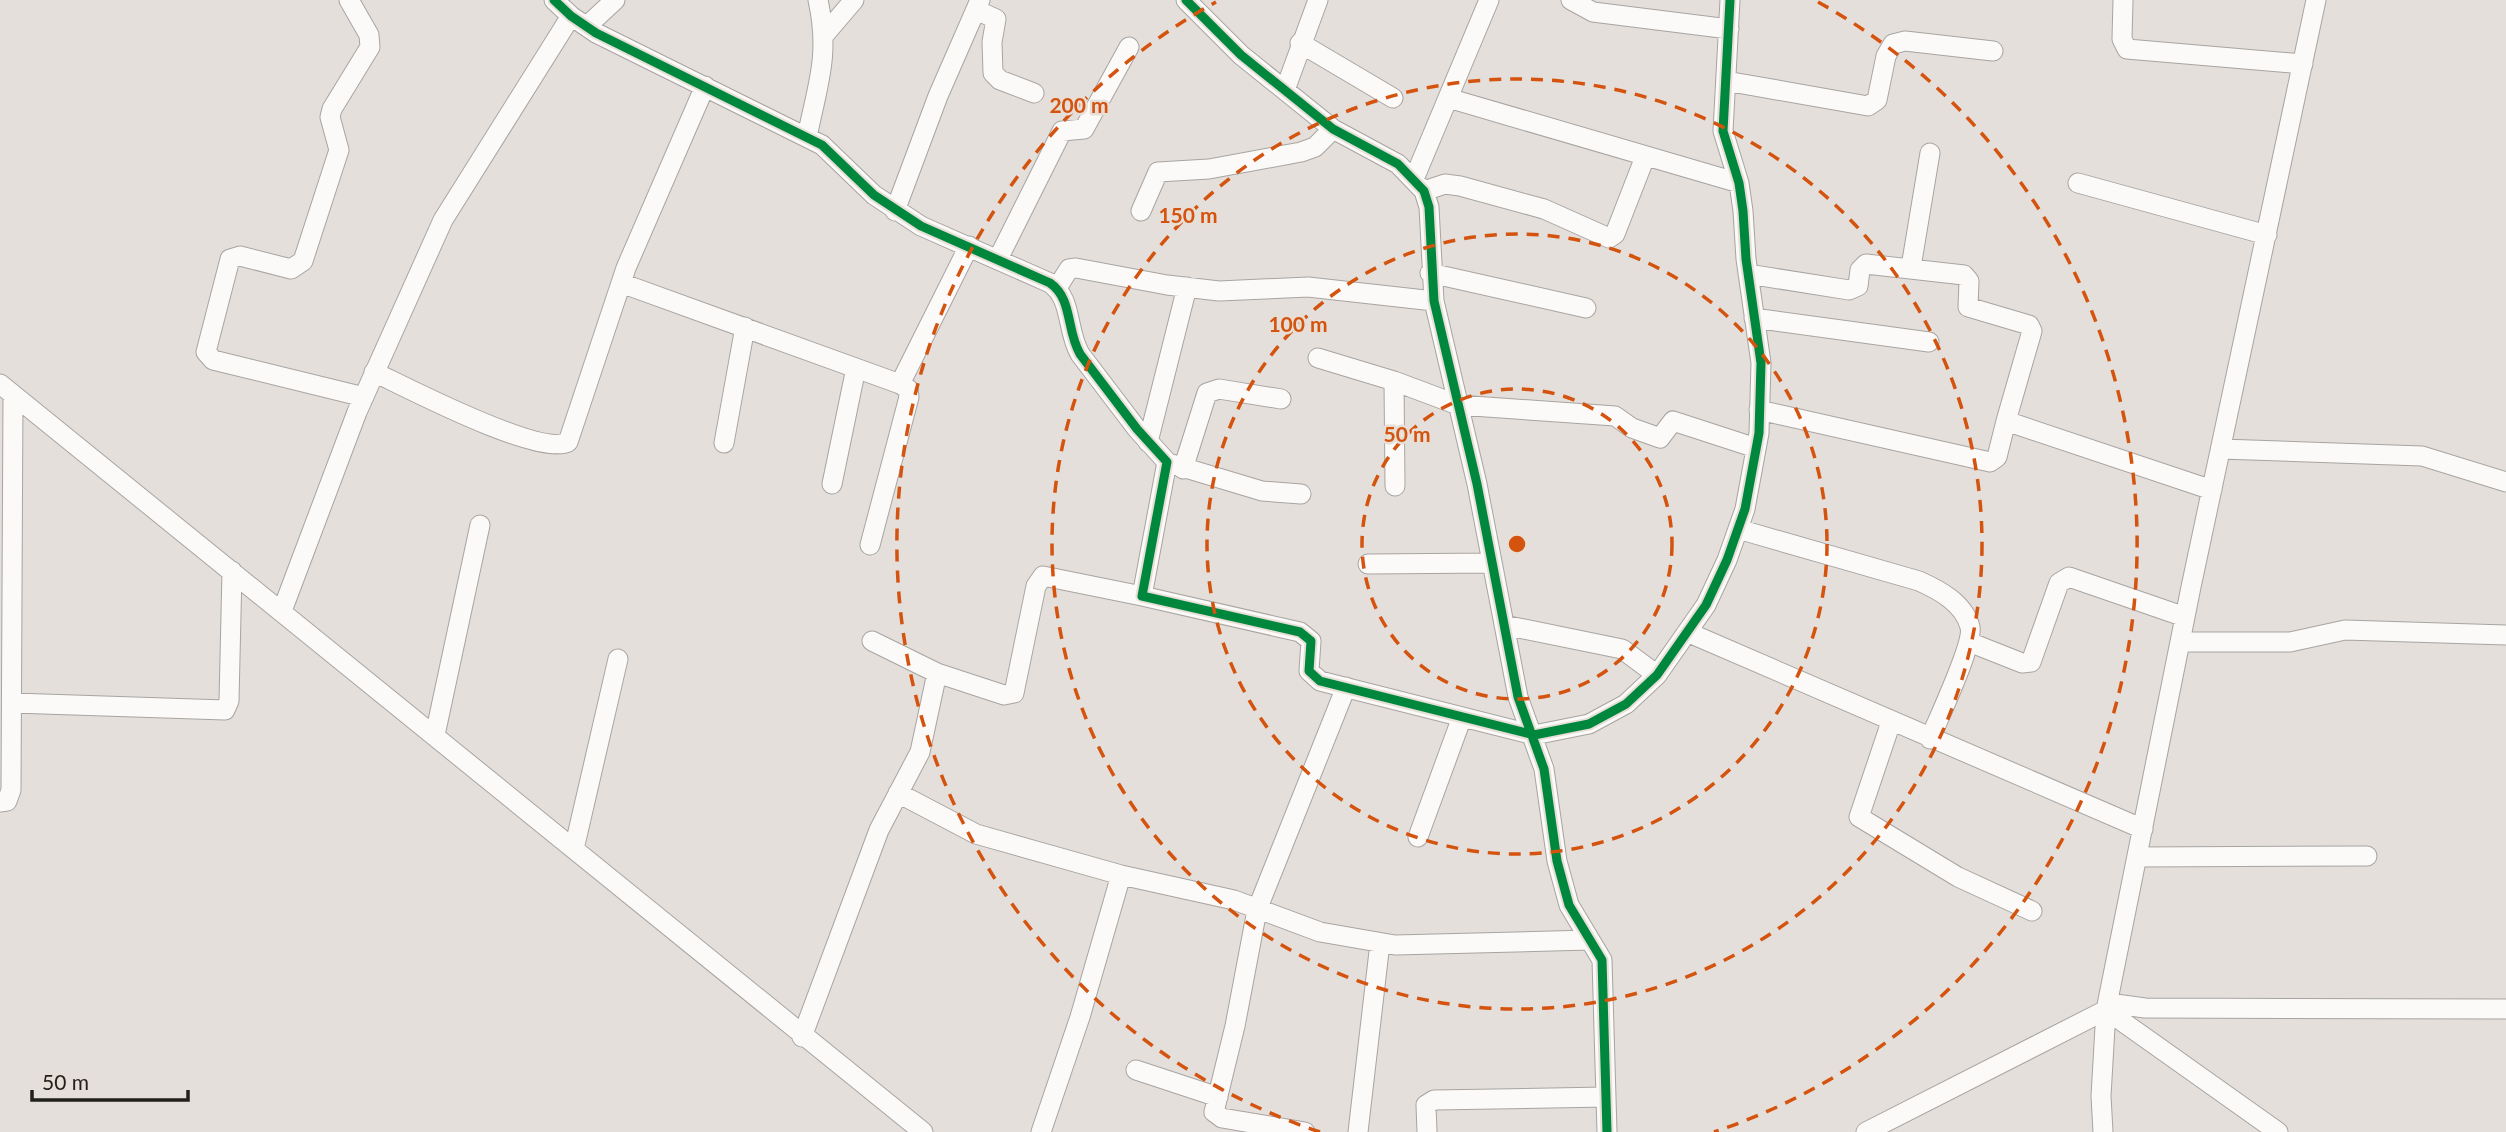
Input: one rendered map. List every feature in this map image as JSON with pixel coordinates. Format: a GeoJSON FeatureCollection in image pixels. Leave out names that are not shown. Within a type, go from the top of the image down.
{"type":"FeatureCollection","features":[{"type":"Feature","properties":{"kind":"street"},"geometry":{"type":"LineString","coordinates":[[349,0],[369,35],[370,47],[332,109],[330,117],[339,150],[303,261],[297,268],[291,269],[240,256],[230,258],[206,352],[213,360],[364,397]]}},
{"type":"Feature","properties":{"kind":"street"},"geometry":{"type":"LineString","coordinates":[[554,0],[579,21],[822,145],[895,212],[1057,288],[1066,302],[1069,327],[1080,354],[1148,442],[1175,466],[1262,491],[1301,494]]}},
{"type":"Feature","properties":{"kind":"street"},"geometry":{"type":"LineString","coordinates":[[282,611],[374,372],[443,220],[579,21],[615,0]]}},
{"type":"Feature","properties":{"kind":"street"},"geometry":{"type":"LineString","coordinates":[[807,137],[825,55],[825,34],[818,0]]}},
{"type":"Feature","properties":{"kind":"street"},"geometry":{"type":"LineString","coordinates":[[825,34],[854,0]]}},
{"type":"Feature","properties":{"kind":"street"},"geometry":{"type":"LineString","coordinates":[[1186,0],[1241,55],[1333,130],[1398,164],[1419,185],[1429,207],[1430,273],[1434,302],[1492,563],[1518,697],[1534,735],[1544,769],[1557,861],[1569,905],[1602,960],[1607,1132]]}},
{"type":"Feature","properties":{"kind":"street"},"geometry":{"type":"LineString","coordinates":[[1285,90],[1318,0]]}},
{"type":"Feature","properties":{"kind":"street"},"geometry":{"type":"LineString","coordinates":[[1419,185],[1448,98],[1489,0]]}},
{"type":"Feature","properties":{"kind":"street"},"geometry":{"type":"LineString","coordinates":[[1571,0],[1593,12],[1728,29]]}},
{"type":"Feature","properties":{"kind":"street"},"geometry":{"type":"LineString","coordinates":[[872,641],[937,673],[1004,695],[1014,693],[1036,586],[1043,576],[1300,632],[1311,641],[1309,671],[1313,677],[1534,735],[1589,724],[1626,704],[1657,675],[1706,605],[1738,529],[1756,448],[1761,363],[1748,274],[1739,183],[1723,131],[1730,0]]}},
{"type":"Feature","properties":{"kind":"street"},"geometry":{"type":"LineString","coordinates":[[2123,0],[2122,40],[2127,49],[2303,64]]}},
{"type":"Feature","properties":{"kind":"street"},"geometry":{"type":"LineString","coordinates":[[2103,1132],[2101,1096],[2107,1007],[2185,617],[2316,0]]}},
{"type":"Feature","properties":{"kind":"street"},"geometry":{"type":"LineString","coordinates":[[895,212],[938,96],[978,5],[996,19],[992,41],[993,74],[1000,80],[1034,93]]}},
{"type":"Feature","properties":{"kind":"street"},"geometry":{"type":"LineString","coordinates":[[1726,81],[1867,106],[1877,100],[1886,56],[1894,44],[1905,40],[1993,51]]}},
{"type":"Feature","properties":{"kind":"street"},"geometry":{"type":"LineString","coordinates":[[1300,43],[1393,97]]}},
{"type":"Feature","properties":{"kind":"street"},"geometry":{"type":"LineString","coordinates":[[998,259],[1062,131],[1084,130],[1129,47]]}},
{"type":"Feature","properties":{"kind":"street"},"geometry":{"type":"LineString","coordinates":[[374,372],[498,429],[562,445],[570,436],[621,283],[705,86]]}},
{"type":"Feature","properties":{"kind":"street"},"geometry":{"type":"LineString","coordinates":[[1448,98],[1739,183]]}},
{"type":"Feature","properties":{"kind":"street"},"geometry":{"type":"LineString","coordinates":[[1141,211],[1158,172],[1209,169],[1301,152],[1315,147],[1333,130]]}},
{"type":"Feature","properties":{"kind":"street"},"geometry":{"type":"LineString","coordinates":[[1911,267],[1930,153]]}},
{"type":"Feature","properties":{"kind":"street"},"geometry":{"type":"LineString","coordinates":[[1419,185],[1460,186],[1544,209],[1609,238],[1615,234],[1645,157]]}},
{"type":"Feature","properties":{"kind":"street"},"geometry":{"type":"LineString","coordinates":[[2078,183],[2267,235]]}},
{"type":"Feature","properties":{"kind":"street"},"geometry":{"type":"LineString","coordinates":[[900,384],[969,246]]}},
{"type":"Feature","properties":{"kind":"street"},"geometry":{"type":"LineString","coordinates":[[1748,274],[1849,290],[1858,286],[1860,270],[1866,264],[1964,275],[1969,281],[1968,307],[2031,328],[1995,460],[1990,462],[1759,410]]}},
{"type":"Feature","properties":{"kind":"street"},"geometry":{"type":"LineString","coordinates":[[1057,288],[1072,268],[1219,291],[1308,287],[1434,302]]}},
{"type":"Feature","properties":{"kind":"street"},"geometry":{"type":"LineString","coordinates":[[1430,273],[1586,308]]}},
{"type":"Feature","properties":{"kind":"street"},"geometry":{"type":"LineString","coordinates":[[621,283],[908,389],[909,397],[870,545]]}},
{"type":"Feature","properties":{"kind":"street"},"geometry":{"type":"LineString","coordinates":[[1148,442],[1187,287]]}},
{"type":"Feature","properties":{"kind":"street"},"geometry":{"type":"LineString","coordinates":[[1754,318],[1929,342]]}},
{"type":"Feature","properties":{"kind":"street"},"geometry":{"type":"LineString","coordinates":[[724,443],[745,327]]}},
{"type":"Feature","properties":{"kind":"street"},"geometry":{"type":"LineString","coordinates":[[1318,358],[1394,381],[1458,405],[1615,416],[1632,429],[1660,438],[1673,421],[1756,448]]}},
{"type":"Feature","properties":{"kind":"street"},"geometry":{"type":"LineString","coordinates":[[832,484],[856,368]]}},
{"type":"Feature","properties":{"kind":"street"},"geometry":{"type":"LineString","coordinates":[[1394,381],[1395,486]]}},
{"type":"Feature","properties":{"kind":"street"},"geometry":{"type":"LineString","coordinates":[[1142,596],[1175,466],[1207,393],[1219,389],[1281,399]]}},
{"type":"Feature","properties":{"kind":"street"},"geometry":{"type":"LineString","coordinates":[[7,390],[435,735],[802,1037],[923,1132]]}},
{"type":"Feature","properties":{"kind":"street"},"geometry":{"type":"LineString","coordinates":[[0,802],[7,801],[11,790],[13,703],[7,390]]}},
{"type":"Feature","properties":{"kind":"street"},"geometry":{"type":"LineString","coordinates":[[2006,421],[2212,490]]}},
{"type":"Feature","properties":{"kind":"street"},"geometry":{"type":"LineString","coordinates":[[2221,449],[2422,456],[2439,458],[2506,482]]}},
{"type":"Feature","properties":{"kind":"street"},"geometry":{"type":"LineString","coordinates":[[435,735],[480,525]]}},
{"type":"Feature","properties":{"kind":"street"},"geometry":{"type":"LineString","coordinates":[[1738,529],[1934,587],[1958,606],[1969,624],[1969,642],[1930,739]]}},
{"type":"Feature","properties":{"kind":"street"},"geometry":{"type":"LineString","coordinates":[[1368,565],[1492,563]]}},
{"type":"Feature","properties":{"kind":"street"},"geometry":{"type":"LineString","coordinates":[[13,703],[225,710],[229,701],[232,571]]}},
{"type":"Feature","properties":{"kind":"street"},"geometry":{"type":"LineString","coordinates":[[1969,642],[2022,663],[2031,662],[2059,583],[2069,577],[2185,617]]}},
{"type":"Feature","properties":{"kind":"street"},"geometry":{"type":"LineString","coordinates":[[1504,625],[1622,649],[1657,675]]}},
{"type":"Feature","properties":{"kind":"street"},"geometry":{"type":"LineString","coordinates":[[2180,642],[2290,642],[2345,630],[2506,635]]}},
{"type":"Feature","properties":{"kind":"street"},"geometry":{"type":"LineString","coordinates":[[1687,632],[2143,829]]}},
{"type":"Feature","properties":{"kind":"street"},"geometry":{"type":"LineString","coordinates":[[574,849],[618,659]]}},
{"type":"Feature","properties":{"kind":"street"},"geometry":{"type":"LineString","coordinates":[[802,1037],[878,830],[920,752],[937,673]]}},
{"type":"Feature","properties":{"kind":"street"},"geometry":{"type":"LineString","coordinates":[[1306,1132],[1216,1116],[1214,1112],[1257,910],[1346,687]]}},
{"type":"Feature","properties":{"kind":"street"},"geometry":{"type":"LineString","coordinates":[[1418,837],[1462,717]]}},
{"type":"Feature","properties":{"kind":"street"},"geometry":{"type":"LineString","coordinates":[[1891,722],[1859,817],[1958,877],[2032,911]]}},
{"type":"Feature","properties":{"kind":"street"},"geometry":{"type":"LineString","coordinates":[[898,793],[976,834],[1121,874],[1234,900],[1320,932],[1380,943],[1439,946],[1590,940]]}},
{"type":"Feature","properties":{"kind":"street"},"geometry":{"type":"LineString","coordinates":[[2137,857],[2367,856]]}},
{"type":"Feature","properties":{"kind":"street"},"geometry":{"type":"LineString","coordinates":[[1041,1132],[1080,1017],[1121,874]]}},
{"type":"Feature","properties":{"kind":"street"},"geometry":{"type":"LineString","coordinates":[[1359,1132],[1380,943]]}},
{"type":"Feature","properties":{"kind":"street"},"geometry":{"type":"LineString","coordinates":[[2107,1007],[2277,1132]]}},
{"type":"Feature","properties":{"kind":"street"},"geometry":{"type":"LineString","coordinates":[[1866,1132],[2107,1007],[2506,1009]]}},
{"type":"Feature","properties":{"kind":"street"},"geometry":{"type":"LineString","coordinates":[[1136,1070],[1218,1097]]}},
{"type":"Feature","properties":{"kind":"street"},"geometry":{"type":"LineString","coordinates":[[1427,1132],[1426,1105],[1434,1100],[1606,1097]]}},
{"type":"Feature","properties":{"kind":"cycle path"},"geometry":{"type":"LineString","coordinates":[[554,0],[596,33],[822,145],[874,195],[921,226],[1050,283],[1057,290],[1066,306],[1080,354],[1137,429],[1167,462],[1142,596],[1300,632],[1311,641],[1309,671],[1320,681],[1534,735],[1589,724],[1626,704],[1657,675],[1706,605],[1727,560],[1745,509],[1759,433],[1761,363],[1746,259],[1739,183],[1723,131],[1730,0]]}},
{"type":"Feature","properties":{"kind":"cycle path"},"geometry":{"type":"LineString","coordinates":[[1186,0],[1241,55],[1333,129],[1398,164],[1424,191],[1429,207],[1434,301],[1477,484],[1518,697],[1544,769],[1557,861],[1569,905],[1602,960],[1607,1132]]}}]}
